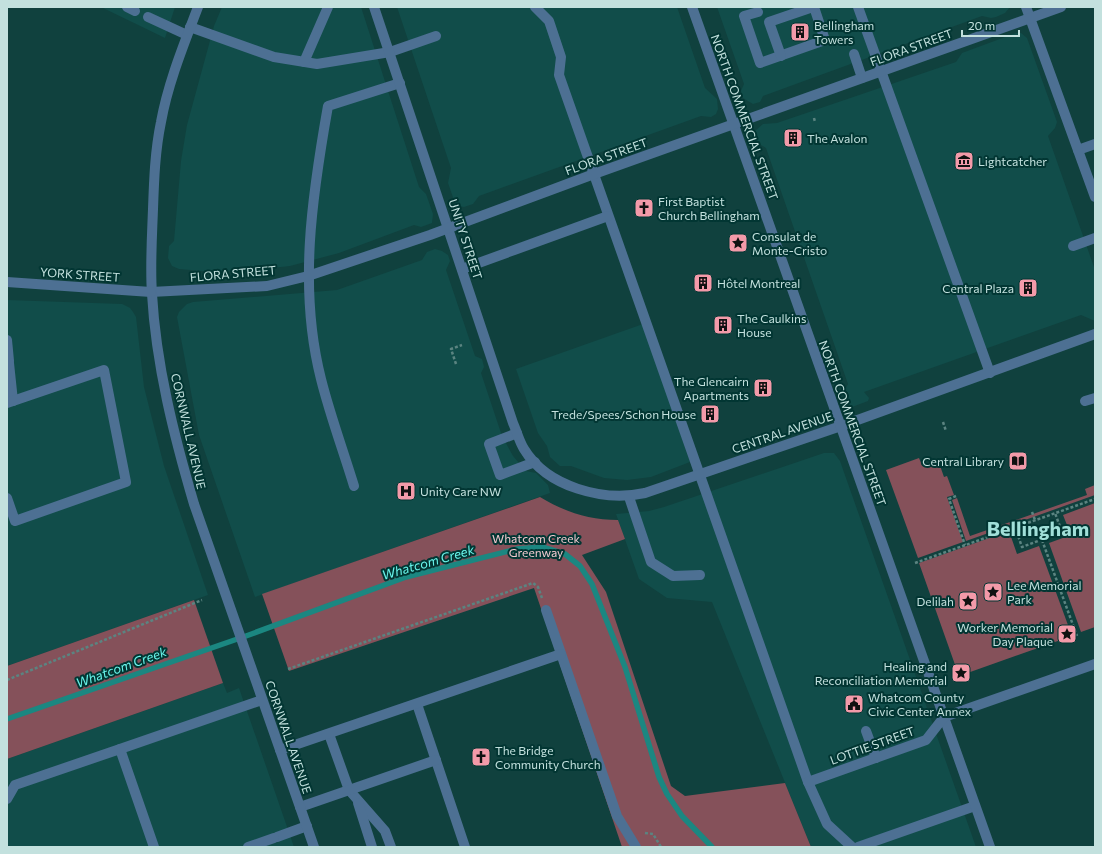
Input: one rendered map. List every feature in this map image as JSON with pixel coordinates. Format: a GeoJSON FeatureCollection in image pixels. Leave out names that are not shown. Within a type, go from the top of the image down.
{"type":"FeatureCollection","features":[{"type":"Feature","properties":{"kind":"street","name":"CORNWALL AVENUE"},"geometry":{"type":"LineString","coordinates":[[198,7],[189,31],[161,122],[154,186],[151,292],[163,378],[182,463],[194,504],[314,847]]}},
{"type":"Feature","properties":{"kind":"street"},"geometry":{"type":"LineString","coordinates":[[304,62],[328,7]]}},
{"type":"Feature","properties":{"kind":"street","name":"UNITY STREET"},"geometry":{"type":"LineString","coordinates":[[374,7],[517,433],[524,449],[535,462],[546,471]]}},
{"type":"Feature","properties":{"kind":"street"},"geometry":{"type":"LineString","coordinates":[[535,7],[549,20],[561,57],[558,75],[808,782],[827,824],[852,847]]}},
{"type":"Feature","properties":{"kind":"street","name":"NORTH COMMERCIAL STREET"},"geometry":{"type":"LineString","coordinates":[[692,7],[990,847]]}},
{"type":"Feature","properties":{"kind":"street"},"geometry":{"type":"LineString","coordinates":[[758,12],[744,16],[760,63],[781,56],[825,40],[813,7],[769,22],[781,56]]}},
{"type":"Feature","properties":{"kind":"street"},"geometry":{"type":"LineString","coordinates":[[858,7],[990,373]]}},
{"type":"Feature","properties":{"kind":"street"},"geometry":{"type":"LineString","coordinates":[[1026,7],[1095,197]]}},
{"type":"Feature","properties":{"kind":"street","name":"FLORA STREET"},"geometry":{"type":"LineString","coordinates":[[151,292],[267,286],[308,276],[449,228],[594,174],[1062,7]]}},
{"type":"Feature","properties":{"kind":"street"},"geometry":{"type":"LineString","coordinates":[[148,17],[274,57],[317,64],[390,52],[436,36]]}},
{"type":"Feature","properties":{"kind":"street"},"geometry":{"type":"LineString","coordinates":[[854,54],[862,78]]}},
{"type":"Feature","properties":{"kind":"street"},"geometry":{"type":"LineString","coordinates":[[354,486],[321,379],[312,331],[308,276],[316,176],[328,106],[400,82]]}},
{"type":"Feature","properties":{"kind":"street"},"geometry":{"type":"LineString","coordinates":[[1078,150],[1095,144]]}},
{"type":"Feature","properties":{"kind":"street"},"geometry":{"type":"LineString","coordinates":[[462,269],[608,216]]}},
{"type":"Feature","properties":{"kind":"street"},"geometry":{"type":"LineString","coordinates":[[1073,246],[1095,238]]}},
{"type":"Feature","properties":{"kind":"street","name":"YORK STREET"},"geometry":{"type":"LineString","coordinates":[[7,282],[151,292]]}},
{"type":"Feature","properties":{"kind":"street","name":"CENTRAL AVENUE"},"geometry":{"type":"LineString","coordinates":[[546,471],[565,484],[594,495],[628,497],[645,493],[841,426],[1095,334]]}},
{"type":"Feature","properties":{"kind":"street"},"geometry":{"type":"LineString","coordinates":[[7,340],[10,402],[104,370],[126,482],[15,521],[7,498]]}},
{"type":"Feature","properties":{"kind":"street"},"geometry":{"type":"LineString","coordinates":[[517,433],[489,444],[500,475],[535,462]]}},
{"type":"Feature","properties":{"kind":"street"},"geometry":{"type":"LineString","coordinates":[[628,497],[651,562],[673,576],[700,575]]}},
{"type":"Feature","properties":{"kind":"street"},"geometry":{"type":"LineString","coordinates":[[546,610],[617,816],[636,847]]}},
{"type":"Feature","properties":{"kind":"street"},"geometry":{"type":"LineString","coordinates":[[280,750],[561,654]]}},
{"type":"Feature","properties":{"kind":"street"},"geometry":{"type":"LineString","coordinates":[[944,717],[1095,664]]}},
{"type":"Feature","properties":{"kind":"street"},"geometry":{"type":"LineString","coordinates":[[7,799],[15,785],[262,700]]}},
{"type":"Feature","properties":{"kind":"street"},"geometry":{"type":"LineString","coordinates":[[417,704],[465,847]]}},
{"type":"Feature","properties":{"kind":"street","name":"LOTTIE STREET"},"geometry":{"type":"LineString","coordinates":[[808,782],[926,740],[944,717]]}},
{"type":"Feature","properties":{"kind":"street"},"geometry":{"type":"LineString","coordinates":[[866,731],[876,758]]}},
{"type":"Feature","properties":{"kind":"street"},"geometry":{"type":"LineString","coordinates":[[328,734],[349,790],[385,831],[391,847]]}},
{"type":"Feature","properties":{"kind":"street"},"geometry":{"type":"LineString","coordinates":[[120,749],[154,847]]}},
{"type":"Feature","properties":{"kind":"street"},"geometry":{"type":"LineString","coordinates":[[300,807],[436,760]]}},
{"type":"Feature","properties":{"kind":"street"},"geometry":{"type":"LineString","coordinates":[[357,799],[372,847]]}},
{"type":"Feature","properties":{"kind":"street"},"geometry":{"type":"LineString","coordinates":[[858,847],[975,806]]}},
{"type":"Feature","properties":{"kind":"street"},"geometry":{"type":"LineString","coordinates":[[248,847],[306,826]]}},
{"type":"Feature","properties":{"kind":"path"},"geometry":{"type":"LineString","coordinates":[[814,118],[815,122]]}},
{"type":"Feature","properties":{"kind":"path"},"geometry":{"type":"LineString","coordinates":[[456,364],[451,349],[462,345]]}},
{"type":"Feature","properties":{"kind":"path"},"geometry":{"type":"LineString","coordinates":[[943,422],[946,431]]}},
{"type":"Feature","properties":{"kind":"path"},"geometry":{"type":"LineString","coordinates":[[956,496],[949,499],[965,545]]}},
{"type":"Feature","properties":{"kind":"path"},"geometry":{"type":"LineString","coordinates":[[915,564],[1095,499]]}},
{"type":"Feature","properties":{"kind":"path"},"geometry":{"type":"LineString","coordinates":[[1032,512],[1035,520]]}},
{"type":"Feature","properties":{"kind":"path"},"geometry":{"type":"LineString","coordinates":[[1015,527],[1022,547],[1062,532],[1055,513]]}},
{"type":"Feature","properties":{"kind":"path"},"geometry":{"type":"LineString","coordinates":[[1042,540],[1077,636]]}},
{"type":"Feature","properties":{"kind":"path"},"geometry":{"type":"LineString","coordinates":[[288,669],[533,583],[538,586]]}},
{"type":"Feature","properties":{"kind":"path"},"geometry":{"type":"LineString","coordinates":[[7,680],[202,600]]}},
{"type":"Feature","properties":{"kind":"path"},"geometry":{"type":"LineString","coordinates":[[914,714],[920,712]]}},
{"type":"Feature","properties":{"kind":"shaded area"},"geometry":{"type":"Polygon","coordinates":[[[101,7],[175,7],[165,38],[101,7]]]}},
{"type":"Feature","properties":{"kind":"shaded area"},"geometry":{"type":"Polygon","coordinates":[[[222,7],[361,7],[419,187],[426,194],[433,214],[432,223],[421,227],[414,225],[339,253],[290,266],[254,270],[203,271],[179,269],[172,266],[168,258],[169,246],[174,241],[181,161],[187,125],[214,26],[222,7]]]}},
{"type":"Feature","properties":{"kind":"shaded area"},"geometry":{"type":"Polygon","coordinates":[[[397,7],[677,7],[705,88],[717,99],[718,109],[716,114],[711,117],[701,116],[479,196],[473,204],[464,207],[459,206],[455,203],[448,183],[451,168],[397,7]]]}},
{"type":"Feature","properties":{"kind":"shaded area"},"geometry":{"type":"Polygon","coordinates":[[[717,7],[1010,7],[1005,13],[996,17],[991,18],[982,16],[763,96],[760,102],[753,104],[743,98],[741,91],[744,84],[717,7]]]}},
{"type":"Feature","properties":{"kind":"shaded area"},"geometry":{"type":"Polygon","coordinates":[[[1016,33],[1021,33],[1027,38],[1057,122],[1055,128],[1048,136],[1095,270],[1095,321],[1081,315],[864,392],[869,398],[868,401],[852,407],[847,402],[844,392],[848,384],[766,148],[756,142],[755,131],[763,124],[777,123],[956,62],[962,53],[1016,33]]]}},
{"type":"Feature","properties":{"kind":"shaded area"},"geometry":{"type":"Polygon","coordinates":[[[435,249],[448,255],[450,261],[446,270],[475,356],[482,359],[484,367],[481,373],[502,436],[513,456],[526,471],[536,473],[548,485],[550,493],[255,597],[199,435],[177,317],[179,312],[187,304],[193,302],[337,290],[422,260],[427,252],[435,249]]]}},
{"type":"Feature","properties":{"kind":"shaded area"},"geometry":{"type":"Polygon","coordinates":[[[7,300],[122,304],[130,308],[133,312],[136,317],[144,387],[164,466],[208,595],[7,666],[7,300]]]}},
{"type":"Feature","properties":{"kind":"shaded area"},"geometry":{"type":"Polygon","coordinates":[[[643,324],[690,462],[651,477],[627,480],[604,478],[571,466],[560,466],[550,457],[547,446],[538,433],[516,369],[643,324]]]}},
{"type":"Feature","properties":{"kind":"shaded area"},"geometry":{"type":"Polygon","coordinates":[[[824,453],[834,453],[840,461],[976,847],[811,847],[712,602],[667,598],[639,579],[616,514],[649,511],[664,507],[824,453]]]}},
{"type":"Feature","properties":{"kind":"shaded area"},"geometry":{"type":"Polygon","coordinates":[[[223,683],[227,693],[239,688],[294,847],[7,847],[7,759],[223,683]]]}},
{"type":"Feature","properties":{"kind":"green space"},"geometry":{"type":"Polygon","coordinates":[[[919,458],[922,465],[938,460],[944,477],[947,476],[954,495],[947,497],[963,542],[918,558],[886,470],[919,458]]]}},
{"type":"Feature","properties":{"kind":"green space"},"geometry":{"type":"Polygon","coordinates":[[[1095,485],[1095,495],[966,541],[952,500],[957,498],[970,536],[1087,495],[1085,489],[1095,485]]]}},
{"type":"Feature","properties":{"kind":"green space","name":"Whatcom Creek Greenway"},"geometry":{"type":"Polygon","coordinates":[[[540,497],[568,511],[587,517],[618,520],[625,539],[582,555],[606,592],[671,786],[685,796],[785,783],[811,847],[622,847],[534,588],[289,671],[262,594],[540,497]]]}},
{"type":"Feature","properties":{"kind":"green space","name":"Lee Memorial Park"},"geometry":{"type":"Polygon","coordinates":[[[1095,503],[1095,627],[1081,632],[1049,543],[1071,535],[1063,515],[1095,503]]]}},
{"type":"Feature","properties":{"kind":"green space","name":"Lee Memorial Park"},"geometry":{"type":"Polygon","coordinates":[[[1009,531],[1017,554],[1039,546],[1072,636],[959,676],[919,563],[1009,531]]]}},
{"type":"Feature","properties":{"kind":"green space"},"geometry":{"type":"Polygon","coordinates":[[[194,600],[223,683],[7,759],[7,666],[194,600]]]}},
{"type":"Feature","properties":{"kind":"waterway","name":"Whatcom Creek"},"geometry":{"type":"LineString","coordinates":[[7,719],[246,636],[406,577],[517,549],[542,547],[565,554],[580,566],[592,584],[625,667],[659,777],[667,794],[682,816],[712,847]]}},
{"type":"Feature","properties":{"kind":"place","name":"Bellingham Towers"},"geometry":{"type":"Point","coordinates":[800,32]}},
{"type":"Feature","properties":{"kind":"place","name":"The Avalon"},"geometry":{"type":"Point","coordinates":[793,138]}},
{"type":"Feature","properties":{"kind":"place","name":"Lightcatcher"},"geometry":{"type":"Point","coordinates":[964,161]}},
{"type":"Feature","properties":{"kind":"place","name":"First Baptist Church Bellingham"},"geometry":{"type":"Point","coordinates":[644,208]}},
{"type":"Feature","properties":{"kind":"place","name":"Consulat de Monte-Cristo"},"geometry":{"type":"Point","coordinates":[738,243]}},
{"type":"Feature","properties":{"kind":"place","name":"Hôtel Montreal"},"geometry":{"type":"Point","coordinates":[703,283]}},
{"type":"Feature","properties":{"kind":"place","name":"Central Plaza"},"geometry":{"type":"Point","coordinates":[1028,288]}},
{"type":"Feature","properties":{"kind":"place","name":"The Caulkins House"},"geometry":{"type":"Point","coordinates":[723,325]}},
{"type":"Feature","properties":{"kind":"place","name":"The Glencairn Apartments"},"geometry":{"type":"Point","coordinates":[763,388]}},
{"type":"Feature","properties":{"kind":"place","name":"Trede/Spees/Schon House"},"geometry":{"type":"Point","coordinates":[710,414]}},
{"type":"Feature","properties":{"kind":"place","name":"Central Library"},"geometry":{"type":"Point","coordinates":[1018,461]}},
{"type":"Feature","properties":{"kind":"place","name":"Unity Care NW"},"geometry":{"type":"Point","coordinates":[406,491]}},
{"type":"Feature","properties":{"kind":"place","name":"Lee Memorial Park"},"geometry":{"type":"Point","coordinates":[993,592]}},
{"type":"Feature","properties":{"kind":"place","name":"Delilah"},"geometry":{"type":"Point","coordinates":[968,601]}},
{"type":"Feature","properties":{"kind":"place","name":"Worker Memorial Day Plaque"},"geometry":{"type":"Point","coordinates":[1067,634]}},
{"type":"Feature","properties":{"kind":"place","name":"Healing and Reconciliation Memorial"},"geometry":{"type":"Point","coordinates":[961,673]}},
{"type":"Feature","properties":{"kind":"place","name":"Whatcom County Civic Center Annex"},"geometry":{"type":"Point","coordinates":[854,704]}},
{"type":"Feature","properties":{"kind":"place","name":"The Bridge Community Church"},"geometry":{"type":"Point","coordinates":[481,757]}},
{"type":"Feature","properties":{"kind":"district","name":"Bellingham"},"geometry":{"type":"Point","coordinates":[1038,528]}}]}
